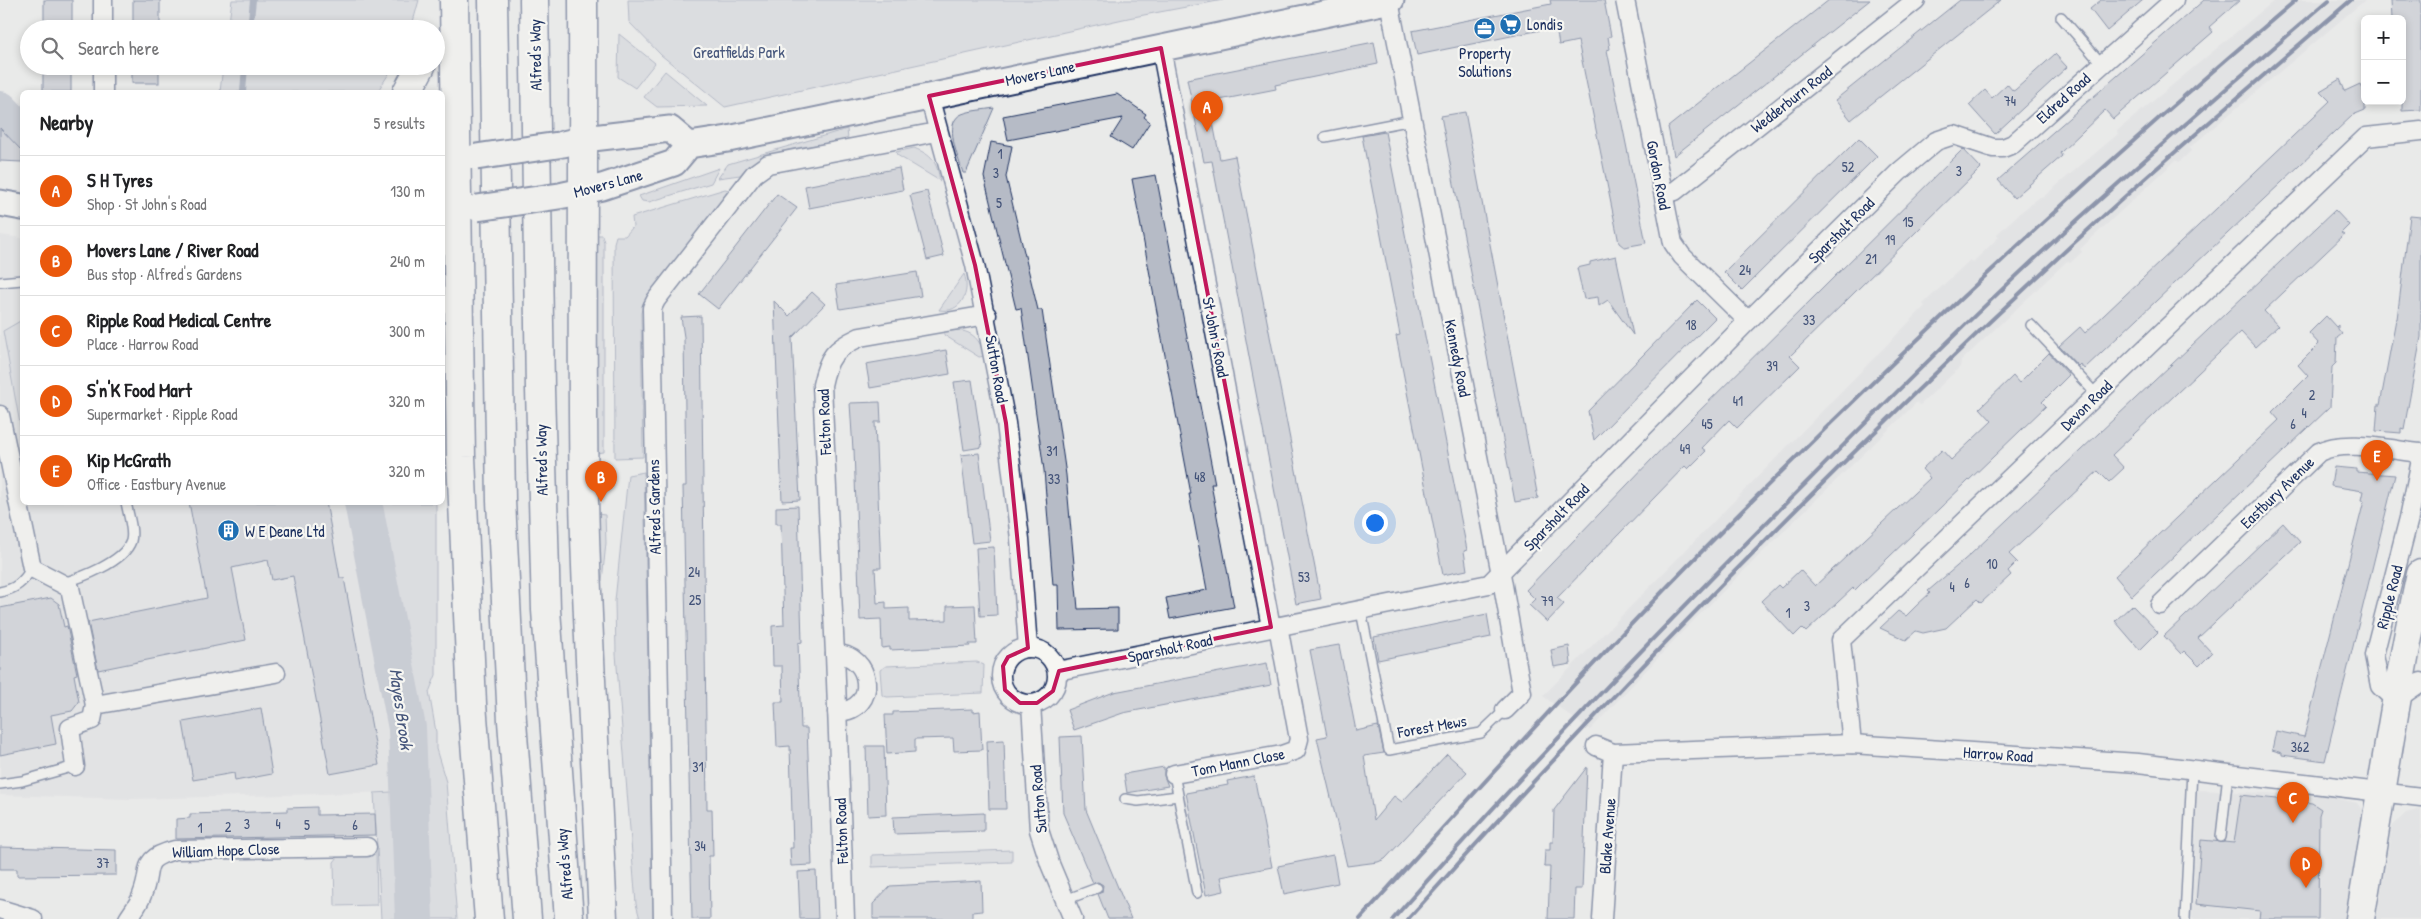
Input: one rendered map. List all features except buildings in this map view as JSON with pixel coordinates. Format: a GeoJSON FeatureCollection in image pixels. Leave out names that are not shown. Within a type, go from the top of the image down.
{"type":"FeatureCollection","features":[{"type":"Feature","properties":{"kind":"main road"},"geometry":{"type":"LineString","coordinates":[[440,20],[447,0]]}},
{"type":"Feature","properties":{"kind":"main road"},"geometry":{"type":"LineString","coordinates":[[454,0],[458,163],[461,457],[472,704],[489,919]]}},
{"type":"Feature","properties":{"kind":"main road"},"geometry":{"type":"LineString","coordinates":[[493,0],[501,501],[512,711],[527,919]]}},
{"type":"Feature","properties":{"kind":"main road","name":"Alfred's Way"},"geometry":{"type":"LineString","coordinates":[[534,0],[539,370],[546,601],[569,919]]}},
{"type":"Feature","properties":{"kind":"main road"},"geometry":{"type":"LineString","coordinates":[[583,0],[571,142],[571,194],[603,919]]}},
{"type":"Feature","properties":{"kind":"main road"},"geometry":{"type":"LineString","coordinates":[[408,90],[416,75]]}},
{"type":"Feature","properties":{"kind":"main road"},"geometry":{"type":"LineString","coordinates":[[445,387],[461,457]]}},
{"type":"Feature","properties":{"kind":"main road","name":"Ripple Road"},"geometry":{"type":"LineString","coordinates":[[2360,919],[2382,792],[2395,700],[2421,574]]}},
{"type":"Feature","properties":{"kind":"street"},"geometry":{"type":"LineString","coordinates":[[103,0],[103,20]]}},
{"type":"Feature","properties":{"kind":"street","name":"Movers Lane"},"geometry":{"type":"LineString","coordinates":[[458,210],[571,194],[674,163],[689,144],[728,139],[1390,0]]}},
{"type":"Feature","properties":{"kind":"street","name":"Kennedy Road"},"geometry":{"type":"LineString","coordinates":[[1390,0],[1501,574],[1522,693],[1505,710]]}},
{"type":"Feature","properties":{"kind":"street","name":"Gordon Road"},"geometry":{"type":"LineString","coordinates":[[1625,0],[1673,243],[1682,256],[1748,322]]}},
{"type":"Feature","properties":{"kind":"street","name":"Wedderburn Road"},"geometry":{"type":"LineString","coordinates":[[1664,194],[1675,191],[1916,0]]}},
{"type":"Feature","properties":{"kind":"street","name":"Eldred Road"},"geometry":{"type":"LineString","coordinates":[[1936,141],[1954,135],[1993,148],[2003,148],[2013,144],[2101,63],[2174,0]]}},
{"type":"Feature","properties":{"kind":"street","name":"St John's Road"},"geometry":{"type":"LineString","coordinates":[[1161,48],[1274,627]]}},
{"type":"Feature","properties":{"kind":"street"},"geometry":{"type":"LineString","coordinates":[[103,75],[103,90]]}},
{"type":"Feature","properties":{"kind":"street","name":"Sutton Road"},"geometry":{"type":"LineString","coordinates":[[929,96],[987,315],[1006,422],[1020,539],[1028,648]]}},
{"type":"Feature","properties":{"kind":"street"},"geometry":{"type":"LineString","coordinates":[[458,163],[571,142],[670,129],[689,144]]}},
{"type":"Feature","properties":{"kind":"street","name":"Devon Road"},"geometry":{"type":"LineString","coordinates":[[1852,744],[1841,640],[2366,137],[2421,131]]}},
{"type":"Feature","properties":{"kind":"street","name":"Alfred's Gardens"},"geometry":{"type":"LineString","coordinates":[[663,919],[652,308],[656,300],[754,174],[768,164],[937,132]]}},
{"type":"Feature","properties":{"kind":"street","name":"Sparsholt Road"},"geometry":{"type":"LineString","coordinates":[[1057,671],[1489,584],[1899,172],[1936,141]]}},
{"type":"Feature","properties":{"kind":"street"},"geometry":{"type":"LineString","coordinates":[[0,203],[20,207]]}},
{"type":"Feature","properties":{"kind":"street","name":"Felton Road"},"geometry":{"type":"LineString","coordinates":[[845,919],[822,385],[826,368],[832,355],[845,344],[860,337],[987,315]]}},
{"type":"Feature","properties":{"kind":"street"},"geometry":{"type":"LineString","coordinates":[[0,416],[19,495]]}},
{"type":"Feature","properties":{"kind":"street","name":"Eastbury Avenue"},"geometry":{"type":"LineString","coordinates":[[2160,605],[2319,452],[2330,446],[2344,446],[2421,453]]}},
{"type":"Feature","properties":{"kind":"street","name":"Ripple Road"},"geometry":{"type":"LineString","coordinates":[[2395,700],[2380,686],[2374,655],[2410,518],[2421,460]]}},
{"type":"Feature","properties":{"kind":"street"},"geometry":{"type":"LineString","coordinates":[[21,505],[32,568],[70,588],[95,705],[92,720],[70,728],[75,766]]}},
{"type":"Feature","properties":{"kind":"street","name":"Tom Mann Close"},"geometry":{"type":"LineString","coordinates":[[1174,774],[1282,755],[1296,750],[1299,739],[1274,627]]}},
{"type":"Feature","properties":{"kind":"street"},"geometry":{"type":"LineString","coordinates":[[1028,648],[1044,652],[1050,657],[1057,671],[1053,691],[1044,700],[1031,704],[1020,703],[1011,698],[1005,690],[1001,674],[1008,657],[1018,650],[1028,648]]}},
{"type":"Feature","properties":{"kind":"street"},"geometry":{"type":"LineString","coordinates":[[835,654],[844,654],[853,660],[867,679],[867,690],[855,708],[847,712],[837,712]]}},
{"type":"Feature","properties":{"kind":"street"},"geometry":{"type":"LineString","coordinates":[[95,705],[276,673]]}},
{"type":"Feature","properties":{"kind":"street"},"geometry":{"type":"LineString","coordinates":[[2395,700],[2421,682]]}},
{"type":"Feature","properties":{"kind":"street","name":"Sutton Road"},"geometry":{"type":"LineString","coordinates":[[1031,704],[1039,830],[1050,864],[1072,919]]}},
{"type":"Feature","properties":{"kind":"street","name":"Harrow Road"},"geometry":{"type":"LineString","coordinates":[[1613,753],[1852,744],[2138,763],[2421,797]]}},
{"type":"Feature","properties":{"kind":"street"},"geometry":{"type":"LineString","coordinates":[[1596,746],[1613,753]]}},
{"type":"Feature","properties":{"kind":"street","name":"Blake Avenue"},"geometry":{"type":"LineString","coordinates":[[1602,919],[1613,753]]}},
{"type":"Feature","properties":{"kind":"street","name":"William Hope Close"},"geometry":{"type":"LineString","coordinates":[[128,919],[143,894],[149,863],[160,854],[175,850],[367,847]]}},
{"type":"Feature","properties":{"kind":"street"},"geometry":{"type":"LineString","coordinates":[[0,908],[33,919]]}},
{"type":"Feature","properties":{"kind":"lane"},"geometry":{"type":"LineString","coordinates":[[2061,18],[2101,63]]}},
{"type":"Feature","properties":{"kind":"lane"},"geometry":{"type":"LineString","coordinates":[[1325,137],[1412,120]]}},
{"type":"Feature","properties":{"kind":"lane"},"geometry":{"type":"LineString","coordinates":[[0,282],[20,280]]}},
{"type":"Feature","properties":{"kind":"lane"},"geometry":{"type":"LineString","coordinates":[[2031,326],[2097,395]]}},
{"type":"Feature","properties":{"kind":"lane"},"geometry":{"type":"LineString","coordinates":[[60,583],[84,577],[116,558],[127,548],[132,534],[127,505]]}},
{"type":"Feature","properties":{"kind":"lane"},"geometry":{"type":"LineString","coordinates":[[0,592],[9,591],[23,583],[32,568]]}},
{"type":"Feature","properties":{"kind":"lane","name":"Forest Mews"},"geometry":{"type":"LineString","coordinates":[[1361,611],[1389,750],[1481,732],[1505,710]]}},
{"type":"Feature","properties":{"kind":"lane"},"geometry":{"type":"LineString","coordinates":[[0,784],[22,781],[75,766]]}},
{"type":"Feature","properties":{"kind":"lane"},"geometry":{"type":"LineString","coordinates":[[2186,919],[2192,770]]}},
{"type":"Feature","properties":{"kind":"lane"},"geometry":{"type":"LineString","coordinates":[[1174,774],[1197,893]]}},
{"type":"Feature","properties":{"kind":"lane"},"geometry":{"type":"LineString","coordinates":[[2221,837],[2228,774]]}},
{"type":"Feature","properties":{"kind":"lane"},"geometry":{"type":"LineString","coordinates":[[1124,800],[1138,801],[1178,796]]}},
{"type":"Feature","properties":{"kind":"lane"},"geometry":{"type":"LineString","coordinates":[[1065,900],[1097,888]]}},
{"type":"Feature","properties":{"kind":"highlighted area"},"geometry":{"type":"Polygon","coordinates":[[[1161,48],[1271,627],[1059,671],[1053,691],[1037,703],[1020,703],[1005,690],[1003,666],[1008,657],[1028,648],[1006,423],[975,265],[929,96],[1161,48]]]}},
{"type":"Feature","properties":{"kind":"shaded area"},"geometry":{"type":"Polygon","coordinates":[[[2275,0],[2365,0],[2189,148],[2191,151],[2179,162],[2176,160],[2080,249],[2082,252],[2070,263],[2067,261],[1961,361],[1960,367],[1920,405],[1917,402],[1683,631],[1590,730],[1543,696],[1925,306],[1923,304],[1970,260],[1973,262],[1999,237],[1997,234],[2021,212],[2040,197],[2042,198],[2118,134],[2117,131],[2275,0]]]}},
{"type":"Feature","properties":{"kind":"shaded area"},"geometry":{"type":"Polygon","coordinates":[[[0,119],[20,140],[20,162],[0,161],[0,119]]]}},
{"type":"Feature","properties":{"kind":"shaded area"},"geometry":{"type":"Polygon","coordinates":[[[0,235],[20,238],[20,505],[348,505],[388,708],[392,792],[132,799],[0,795],[0,235]]]}},
{"type":"Feature","properties":{"kind":"shaded area"},"geometry":{"type":"Polygon","coordinates":[[[2197,790],[2326,796],[2357,803],[2364,813],[2365,827],[2349,919],[2192,919],[2197,790]]]}},
{"type":"Feature","properties":{"kind":"shaded area"},"geometry":{"type":"Polygon","coordinates":[[[2421,809],[2421,919],[2376,919],[2392,827],[2406,813],[2421,809]]]}},
{"type":"Feature","properties":{"kind":"green space"},"geometry":{"type":"Polygon","coordinates":[[[232,0],[419,0],[413,20],[229,20],[232,0]]]}},
{"type":"Feature","properties":{"kind":"green space","name":"Greatfields Park"},"geometry":{"type":"Polygon","coordinates":[[[628,0],[1223,0],[1128,18],[725,107],[661,55],[629,22],[628,0]]]}},
{"type":"Feature","properties":{"kind":"green space"},"geometry":{"type":"Polygon","coordinates":[[[619,34],[655,63],[635,88],[618,77],[619,34]]]}},
{"type":"Feature","properties":{"kind":"green space"},"geometry":{"type":"Polygon","coordinates":[[[665,71],[707,106],[657,107],[644,97],[665,71]]]}},
{"type":"Feature","properties":{"kind":"green space"},"geometry":{"type":"Polygon","coordinates":[[[222,75],[388,75],[378,90],[220,90],[222,75]]]}},
{"type":"Feature","properties":{"kind":"green space"},"geometry":{"type":"Polygon","coordinates":[[[994,108],[966,173],[963,173],[952,132],[956,118],[962,114],[994,108]]]}},
{"type":"Feature","properties":{"kind":"green space"},"geometry":{"type":"Polygon","coordinates":[[[847,129],[848,140],[774,154],[760,159],[740,175],[718,178],[728,164],[847,129]]]}},
{"type":"Feature","properties":{"kind":"green space"},"geometry":{"type":"Polygon","coordinates":[[[914,148],[925,153],[933,160],[940,181],[897,155],[896,152],[914,148]]]}},
{"type":"Feature","properties":{"kind":"green space"},"geometry":{"type":"Polygon","coordinates":[[[719,168],[711,183],[649,202],[642,201],[639,196],[719,168]]]}},
{"type":"Feature","properties":{"kind":"green space"},"geometry":{"type":"Polygon","coordinates":[[[725,189],[729,190],[644,301],[641,313],[643,457],[615,458],[614,243],[616,236],[625,236],[633,227],[632,217],[725,189]]]}},
{"type":"Feature","properties":{"kind":"green space"},"geometry":{"type":"Polygon","coordinates":[[[596,235],[602,235],[604,242],[604,452],[596,453],[596,235]]]}},
{"type":"Feature","properties":{"kind":"green space"},"geometry":{"type":"Polygon","coordinates":[[[964,274],[966,288],[962,300],[953,309],[939,310],[964,274]]]}},
{"type":"Feature","properties":{"kind":"green space"},"geometry":{"type":"Polygon","coordinates":[[[20,321],[20,424],[3,331],[20,321]]]}},
{"type":"Feature","properties":{"kind":"green space"},"geometry":{"type":"Polygon","coordinates":[[[944,330],[959,330],[975,337],[985,356],[979,357],[944,335],[944,330]]]}},
{"type":"Feature","properties":{"kind":"green space"},"geometry":{"type":"Polygon","coordinates":[[[644,472],[653,919],[640,919],[636,904],[616,654],[615,601],[628,475],[644,472]]]}},
{"type":"Feature","properties":{"kind":"green space"},"geometry":{"type":"Polygon","coordinates":[[[348,505],[436,505],[436,675],[429,692],[436,732],[436,749],[446,782],[457,919],[381,919],[374,793],[392,792],[388,708],[348,505]]]}},
{"type":"Feature","properties":{"kind":"green space"},"geometry":{"type":"Polygon","coordinates":[[[597,514],[605,515],[606,543],[602,581],[598,581],[597,514]]]}},
{"type":"Feature","properties":{"kind":"green space"},"geometry":{"type":"Polygon","coordinates":[[[977,662],[984,665],[983,693],[887,697],[882,695],[880,670],[886,666],[977,662]]]}},
{"type":"Feature","properties":{"kind":"green space"},"geometry":{"type":"Polygon","coordinates":[[[1012,850],[1012,862],[872,867],[872,855],[1012,850]]]}},
{"type":"Feature","properties":{"kind":"green space"},"geometry":{"type":"Polygon","coordinates":[[[347,852],[376,852],[377,905],[335,906],[334,862],[338,857],[347,852]]]}},
{"type":"Feature","properties":{"kind":"waterway"},"geometry":{"type":"LineString","coordinates":[[251,20],[253,0]]}},
{"type":"Feature","properties":{"kind":"waterway"},"geometry":{"type":"LineString","coordinates":[[243,90],[244,75]]}},
{"type":"Feature","properties":{"kind":"waterway","name":"Mayes Brook"},"geometry":{"type":"LineString","coordinates":[[0,110],[20,131]]}},
{"type":"Feature","properties":{"kind":"waterway","name":"Mayes Brook"},"geometry":{"type":"LineString","coordinates":[[364,505],[407,728],[414,919]]}},
{"type":"Feature","properties":{"kind":"railway"},"geometry":{"type":"LineString","coordinates":[[1360,919],[1586,672],[1794,459],[1934,324],[2077,192],[2296,0]]}},
{"type":"Feature","properties":{"kind":"railway"},"geometry":{"type":"LineString","coordinates":[[1393,919],[1648,644],[1923,366],[2077,220],[2329,0]]}},
{"type":"Feature","properties":{"kind":"railway"},"geometry":{"type":"LineString","coordinates":[[1408,919],[1641,668],[1801,504],[1883,424],[2122,199],[2351,0]]}},
{"type":"Feature","properties":{"kind":"place","name":"Londis"},"geometry":{"type":"Point","coordinates":[1511,24]}},
{"type":"Feature","properties":{"kind":"place","name":"Property Solutions"},"geometry":{"type":"Point","coordinates":[1485,29]}},
{"type":"Feature","properties":{"kind":"place","name":"S H Tyres"},"geometry":{"type":"Point","coordinates":[1207,132]}},
{"type":"Feature","properties":{"kind":"place","name":"Kip McGrath"},"geometry":{"type":"Point","coordinates":[2377,481]}},
{"type":"Feature","properties":{"kind":"place","name":"Movers Lane / River Road"},"geometry":{"type":"Point","coordinates":[601,502]}},
{"type":"Feature","properties":{"kind":"place","name":"W E Deane Ltd"},"geometry":{"type":"Point","coordinates":[229,531]}},
{"type":"Feature","properties":{"kind":"place","name":"Ripple Road Medical Centre"},"geometry":{"type":"Point","coordinates":[2293,823]}},
{"type":"Feature","properties":{"kind":"place","name":"S'n'K Food Mart"},"geometry":{"type":"Point","coordinates":[2306,888]}}]}
